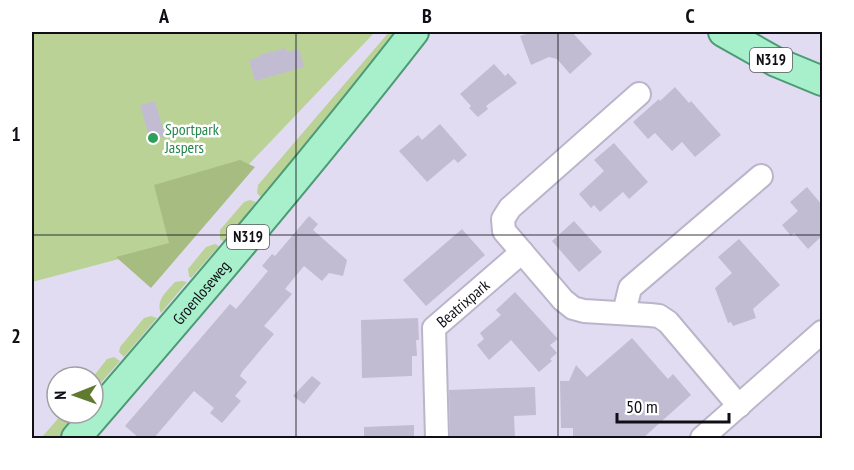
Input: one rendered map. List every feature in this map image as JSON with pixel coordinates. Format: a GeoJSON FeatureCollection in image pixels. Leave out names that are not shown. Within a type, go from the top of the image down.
{"type":"FeatureCollection","features":[{"type":"Feature","properties":{"kind":"main road","name":"Groenloseweg"},"geometry":{"type":"LineString","coordinates":[[76,438],[271,210],[414,32]]}},
{"type":"Feature","properties":{"kind":"main road","name":"N319"},"geometry":{"type":"LineString","coordinates":[[723,32],[776,62],[822,81]]}},
{"type":"Feature","properties":{"kind":"street"},"geometry":{"type":"LineString","coordinates":[[639,94],[510,208],[503,219],[504,231],[563,300],[573,308],[584,311],[658,316],[668,322],[739,406]]}},
{"type":"Feature","properties":{"kind":"street"},"geometry":{"type":"LineString","coordinates":[[624,313],[630,288],[761,176]]}},
{"type":"Feature","properties":{"kind":"street","name":"Beatrixpark"},"geometry":{"type":"LineString","coordinates":[[436,438],[434,328],[522,252]]}},
{"type":"Feature","properties":{"kind":"street"},"geometry":{"type":"LineString","coordinates":[[702,438],[822,332]]}},
{"type":"Feature","properties":{"kind":"green space","name":"Sportpark Jaspers"},"geometry":{"type":"Polygon","coordinates":[[[32,32],[375,32],[172,245],[32,282],[32,32]]]}},
{"type":"Feature","properties":{"kind":"green space"},"geometry":{"type":"Polygon","coordinates":[[[389,32],[403,32],[266,203],[257,193],[258,185],[389,32]]]}},
{"type":"Feature","properties":{"kind":"green space"},"geometry":{"type":"Polygon","coordinates":[[[240,160],[255,167],[151,288],[116,257],[169,243],[154,185],[240,160]]]}},
{"type":"Feature","properties":{"kind":"green space"},"geometry":{"type":"Polygon","coordinates":[[[250,200],[256,202],[224,242],[220,239],[220,230],[244,202],[250,200]]]}},
{"type":"Feature","properties":{"kind":"green space"},"geometry":{"type":"Polygon","coordinates":[[[215,244],[219,246],[191,278],[188,269],[206,247],[215,244]]]}},
{"type":"Feature","properties":{"kind":"green space"},"geometry":{"type":"Polygon","coordinates":[[[175,282],[187,282],[161,313],[160,304],[163,296],[175,282]]]}},
{"type":"Feature","properties":{"kind":"green space"},"geometry":{"type":"Polygon","coordinates":[[[151,316],[157,318],[124,357],[119,352],[120,347],[144,318],[151,316]]]}},
{"type":"Feature","properties":{"kind":"green space"},"geometry":{"type":"Polygon","coordinates":[[[114,357],[120,361],[105,378],[105,365],[102,365],[107,359],[114,357]]]}},
{"type":"Feature","properties":{"kind":"green space"},"geometry":{"type":"Polygon","coordinates":[[[52,425],[74,425],[63,438],[41,438],[52,425]]]}},
{"type":"Feature","properties":{"kind":"building"},"geometry":{"type":"Polygon","coordinates":[[[532,32],[572,32],[592,54],[570,74],[557,59],[549,57],[531,65],[520,36],[532,32]]]}},
{"type":"Feature","properties":{"kind":"building"},"geometry":{"type":"Polygon","coordinates":[[[286,48],[287,52],[299,49],[304,67],[255,81],[249,60],[286,48]]]}},
{"type":"Feature","properties":{"kind":"building"},"geometry":{"type":"Polygon","coordinates":[[[494,64],[505,76],[508,73],[517,83],[486,106],[488,109],[478,117],[460,94],[494,64]]]}},
{"type":"Feature","properties":{"kind":"building"},"geometry":{"type":"Polygon","coordinates":[[[675,87],[689,103],[691,101],[721,135],[695,157],[682,142],[672,151],[655,133],[648,139],[633,122],[675,87]]]}},
{"type":"Feature","properties":{"kind":"building"},"geometry":{"type":"Polygon","coordinates":[[[155,101],[165,136],[150,140],[140,105],[155,101]]]}},
{"type":"Feature","properties":{"kind":"building"},"geometry":{"type":"Polygon","coordinates":[[[440,124],[467,155],[458,163],[454,159],[427,182],[399,151],[418,135],[422,140],[440,124]]]}},
{"type":"Feature","properties":{"kind":"building"},"geometry":{"type":"Polygon","coordinates":[[[614,143],[648,182],[629,199],[623,192],[600,212],[594,205],[591,208],[579,194],[604,171],[594,160],[614,143]]]}},
{"type":"Feature","properties":{"kind":"building"},"geometry":{"type":"Polygon","coordinates":[[[807,187],[822,205],[822,236],[808,249],[794,233],[791,236],[782,225],[798,211],[790,202],[807,187]]]}},
{"type":"Feature","properties":{"kind":"building"},"geometry":{"type":"Polygon","coordinates":[[[309,216],[318,224],[313,230],[347,260],[343,276],[329,273],[322,281],[304,266],[285,289],[292,294],[264,326],[274,334],[242,372],[240,376],[247,382],[235,396],[241,401],[222,423],[210,413],[214,408],[194,391],[154,438],[139,438],[125,426],[230,304],[236,309],[268,271],[262,266],[272,254],[275,256],[309,216]]]}},
{"type":"Feature","properties":{"kind":"building"},"geometry":{"type":"Polygon","coordinates":[[[574,221],[602,252],[579,272],[552,241],[574,221]]]}},
{"type":"Feature","properties":{"kind":"building"},"geometry":{"type":"Polygon","coordinates":[[[462,229],[485,255],[426,306],[403,280],[462,229]]]}},
{"type":"Feature","properties":{"kind":"building"},"geometry":{"type":"Polygon","coordinates":[[[739,239],[780,285],[753,309],[756,318],[733,326],[731,322],[728,323],[715,288],[732,273],[718,257],[739,239]]]}},
{"type":"Feature","properties":{"kind":"building"},"geometry":{"type":"Polygon","coordinates":[[[515,292],[558,339],[550,345],[557,353],[550,359],[552,361],[539,372],[511,340],[489,360],[477,345],[484,339],[480,333],[501,315],[496,310],[515,292]]]}},
{"type":"Feature","properties":{"kind":"building"},"geometry":{"type":"Polygon","coordinates":[[[418,318],[419,340],[416,340],[417,356],[412,356],[412,376],[362,378],[361,320],[418,318]]]}},
{"type":"Feature","properties":{"kind":"building"},"geometry":{"type":"Polygon","coordinates":[[[632,338],[668,379],[673,374],[691,395],[643,438],[573,438],[573,428],[561,428],[560,381],[569,381],[576,365],[587,377],[632,338]]]}},
{"type":"Feature","properties":{"kind":"building"},"geometry":{"type":"Polygon","coordinates":[[[312,376],[321,383],[304,404],[293,396],[312,376]]]}},
{"type":"Feature","properties":{"kind":"building"},"geometry":{"type":"Polygon","coordinates":[[[535,387],[536,415],[514,416],[515,438],[450,438],[449,390],[535,387]]]}},
{"type":"Feature","properties":{"kind":"building"},"geometry":{"type":"Polygon","coordinates":[[[414,425],[414,438],[364,438],[364,427],[414,425]]]}},
{"type":"Feature","properties":{"kind":"place","name":"Sportpark Jaspers"},"geometry":{"type":"Point","coordinates":[153,138]}}]}
